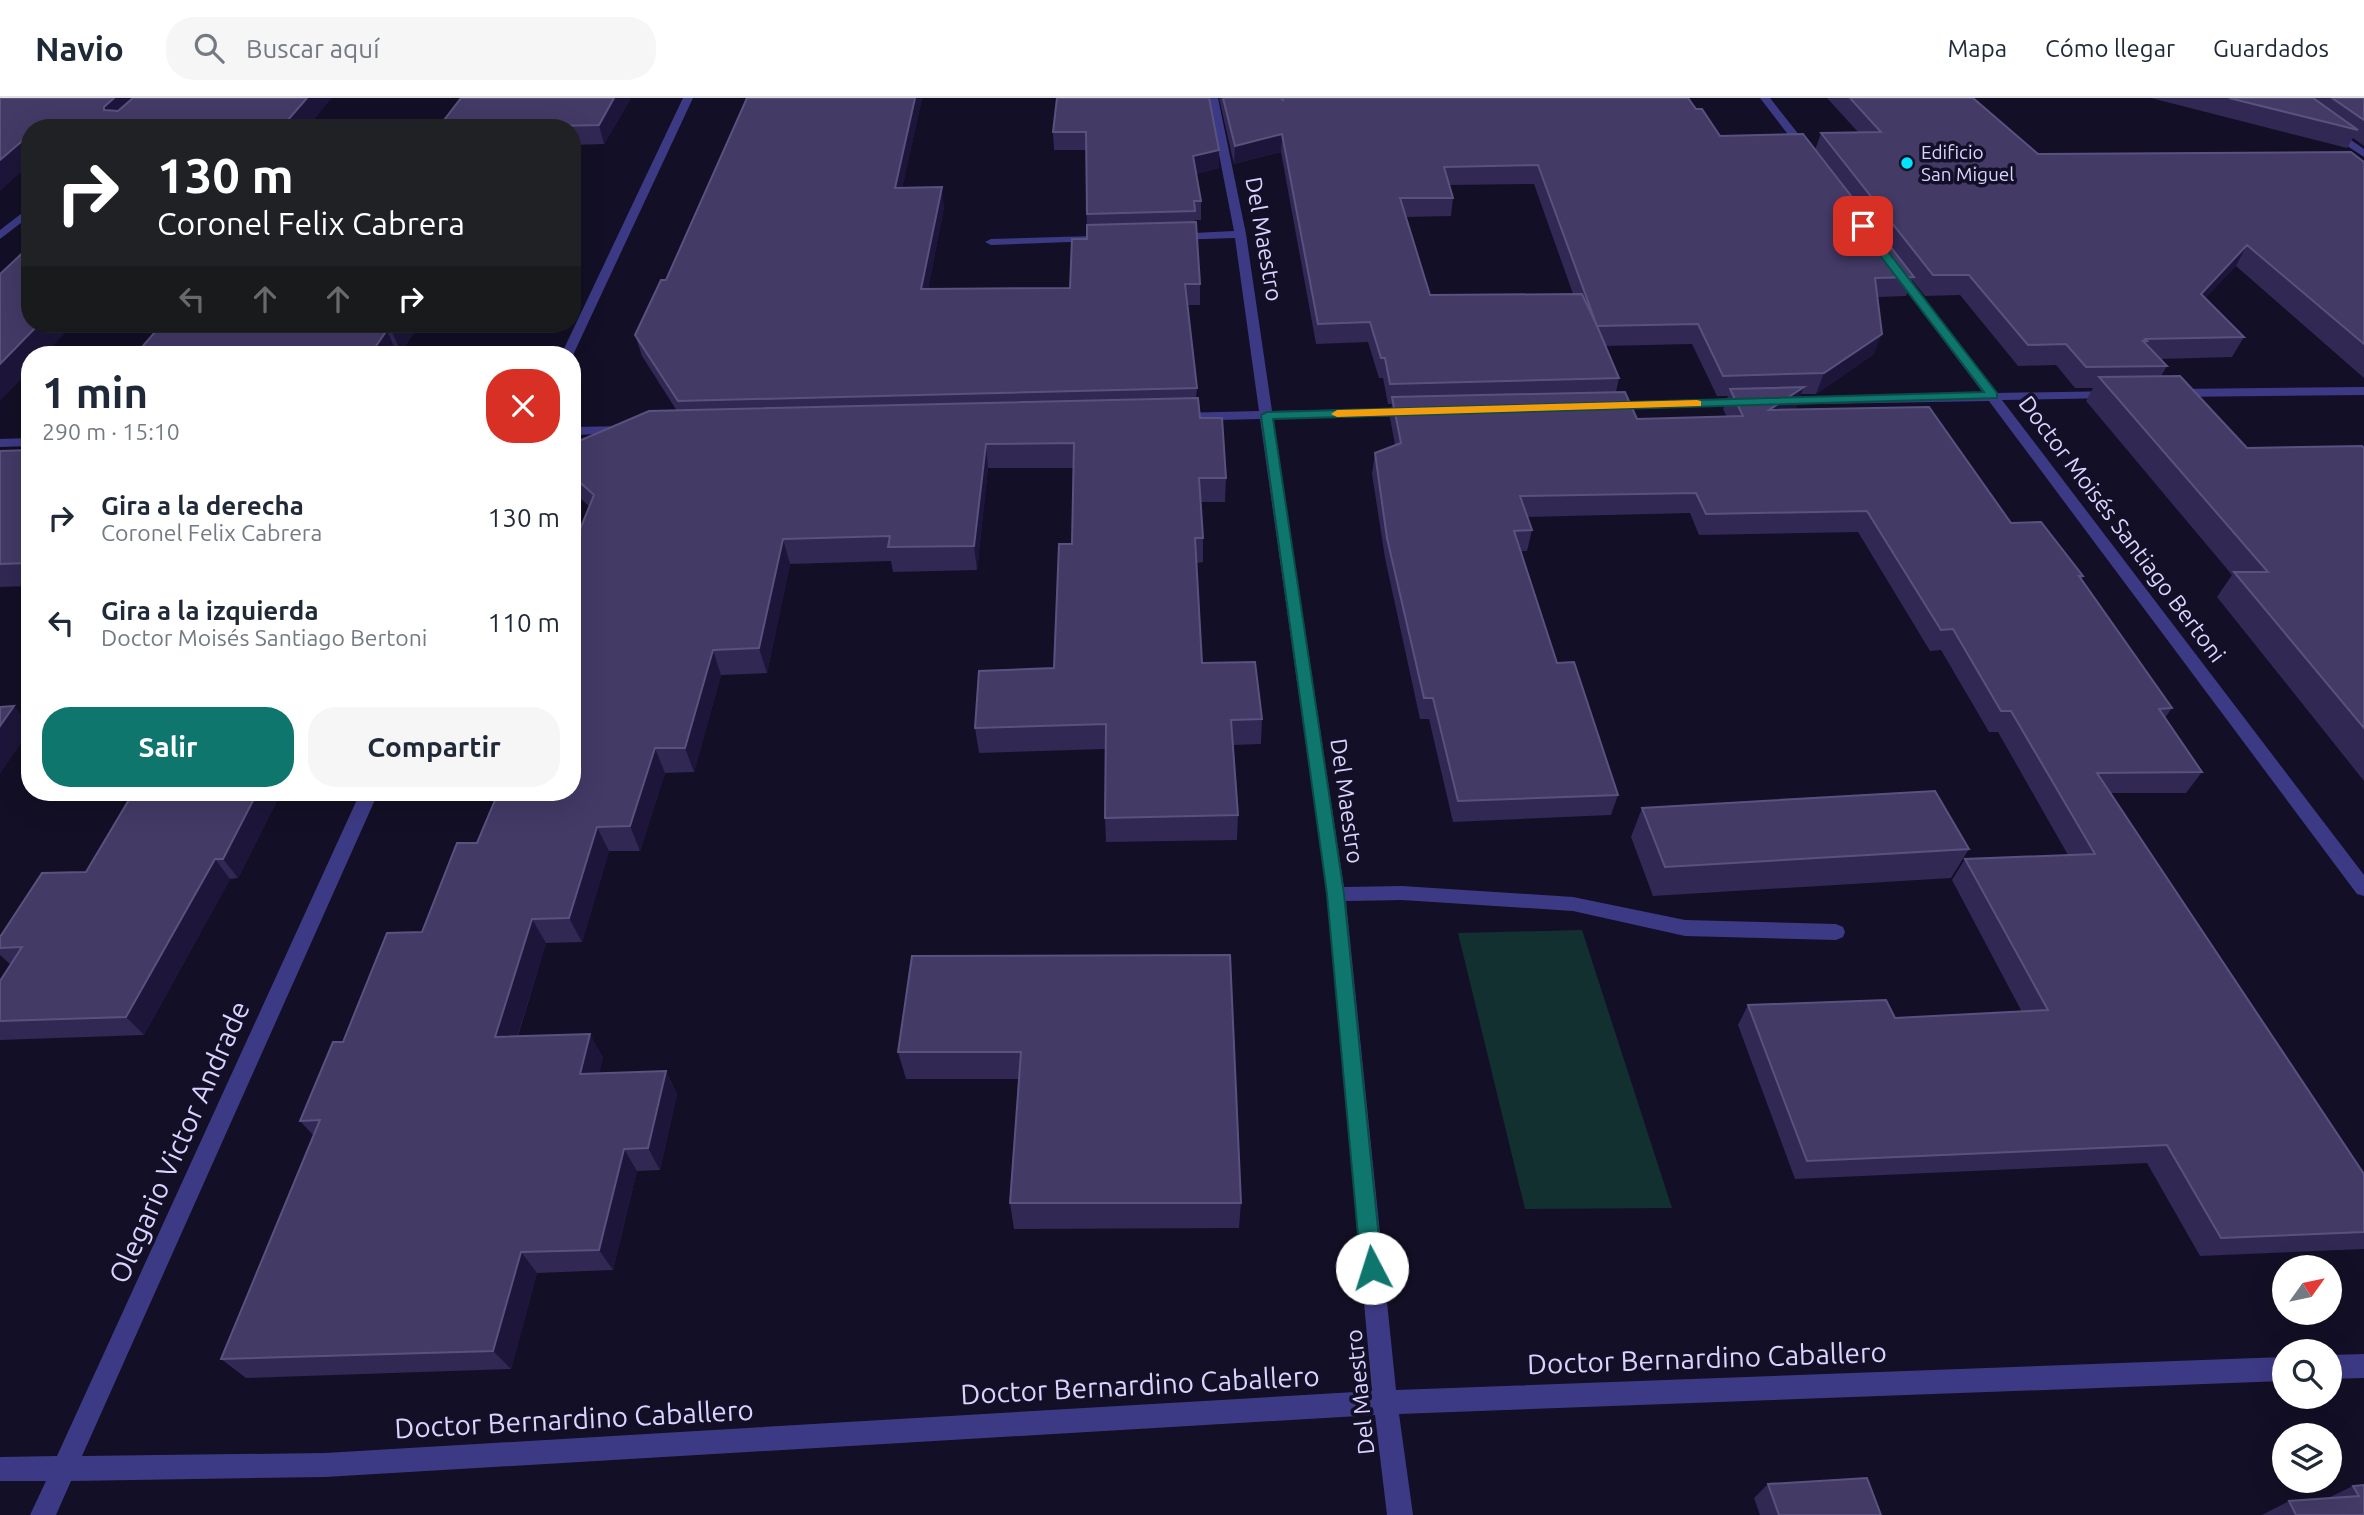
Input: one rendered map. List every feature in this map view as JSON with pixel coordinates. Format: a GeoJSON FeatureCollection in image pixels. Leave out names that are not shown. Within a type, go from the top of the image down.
{"type":"FeatureCollection","features":[{"type":"Feature","properties":{"kind":"street"},"geometry":{"type":"LineString","coordinates":[[581,325],[688,98]]}},
{"type":"Feature","properties":{"kind":"street","name":"Del Maestro"},"geometry":{"type":"LineString","coordinates":[[1213,98],[1240,234],[1336,894],[1385,1402],[1400,1515]]}},
{"type":"Feature","properties":{"kind":"street"},"geometry":{"type":"LineString","coordinates":[[1765,98],[1816,164]]}},
{"type":"Feature","properties":{"kind":"street"},"geometry":{"type":"LineString","coordinates":[[2320,122],[2364,154]]}},
{"type":"Feature","properties":{"kind":"street"},"geometry":{"type":"LineString","coordinates":[[0,236],[21,218]]}},
{"type":"Feature","properties":{"kind":"street"},"geometry":{"type":"LineString","coordinates":[[1163,238],[1240,234]]}},
{"type":"Feature","properties":{"kind":"street"},"geometry":{"type":"LineString","coordinates":[[991,242],[1110,239]]}},
{"type":"Feature","properties":{"kind":"street","name":"Doctor Moisés Santiago Bertoni"},"geometry":{"type":"LineString","coordinates":[[1883,252],[2364,889]]}},
{"type":"Feature","properties":{"kind":"street"},"geometry":{"type":"LineString","coordinates":[[2156,394],[2364,391]]}},
{"type":"Feature","properties":{"kind":"street"},"geometry":{"type":"LineString","coordinates":[[1588,407],[2129,394]]}},
{"type":"Feature","properties":{"kind":"street"},"geometry":{"type":"LineString","coordinates":[[1170,418],[1420,411]]}},
{"type":"Feature","properties":{"kind":"street"},"geometry":{"type":"LineString","coordinates":[[581,431],[642,429]]}},
{"type":"Feature","properties":{"kind":"street"},"geometry":{"type":"LineString","coordinates":[[0,443],[21,442]]}},
{"type":"Feature","properties":{"kind":"street","name":"Olegario Victor Andrade"},"geometry":{"type":"LineString","coordinates":[[43,1515],[365,801]]}},
{"type":"Feature","properties":{"kind":"street"},"geometry":{"type":"LineString","coordinates":[[1336,894],[1402,893],[1573,904],[1685,928],[1836,932]]}},
{"type":"Feature","properties":{"kind":"street"},"geometry":{"type":"LineString","coordinates":[[2342,1367],[2364,1366]]}},
{"type":"Feature","properties":{"kind":"street","name":"Doctor Bernardino Caballero"},"geometry":{"type":"LineString","coordinates":[[0,1469],[325,1465],[1385,1402],[2272,1368]]}},
{"type":"Feature","properties":{"kind":"green space"},"geometry":{"type":"Polygon","coordinates":[[[1582,930],[1672,1208],[1525,1209],[1458,933],[1582,930]]]}},
{"type":"Feature","properties":{"kind":"building"},"geometry":{"type":"Polygon","coordinates":[[[0,98],[114,98],[104,110],[118,111],[133,98],[307,98],[289,119],[21,119],[21,142],[0,160],[0,98]]]}},
{"type":"Feature","properties":{"kind":"building"},"geometry":{"type":"Polygon","coordinates":[[[461,98],[614,98],[599,125],[581,125],[581,119],[445,119],[461,98]]]}},
{"type":"Feature","properties":{"kind":"building"},"geometry":{"type":"Polygon","coordinates":[[[747,98],[915,98],[895,188],[942,187],[921,289],[1070,288],[1072,239],[1087,239],[1087,225],[1196,222],[1200,284],[1185,284],[1197,388],[678,401],[635,335],[661,280],[666,280],[747,98]]]}},
{"type":"Feature","properties":{"kind":"building"},"geometry":{"type":"Polygon","coordinates":[[[1057,98],[1209,98],[1219,150],[1193,156],[1201,201],[1194,201],[1195,211],[1087,214],[1086,132],[1053,132],[1057,98]]]}},
{"type":"Feature","properties":{"kind":"building"},"geometry":{"type":"Polygon","coordinates":[[[1223,98],[1688,98],[1696,109],[1702,109],[1720,136],[1803,134],[1914,277],[1875,278],[1882,334],[1824,373],[1723,376],[1698,324],[1597,326],[1619,378],[1390,384],[1385,358],[1381,358],[1370,322],[1318,324],[1282,134],[1235,146],[1223,98]],[[1538,165],[1444,167],[1453,198],[1400,198],[1430,295],[1582,294],[1597,326],[1538,165]]]}},
{"type":"Feature","properties":{"kind":"building"},"geometry":{"type":"Polygon","coordinates":[[[1850,98],[1973,98],[2038,154],[2351,152],[2364,162],[2364,344],[2247,245],[2201,294],[2244,337],[2145,339],[2147,341],[2143,341],[2167,366],[2086,367],[2066,344],[2028,345],[1969,275],[1933,275],[1821,133],[1881,132],[1850,98]]]}},
{"type":"Feature","properties":{"kind":"building"},"geometry":{"type":"Polygon","coordinates":[[[2229,98],[2313,98],[2358,130],[2229,98]]]}},
{"type":"Feature","properties":{"kind":"building"},"geometry":{"type":"Polygon","coordinates":[[[2332,98],[2364,98],[2364,120],[2332,98]]]}},
{"type":"Feature","properties":{"kind":"building"},"geometry":{"type":"Polygon","coordinates":[[[21,254],[21,333],[30,333],[0,364],[0,274],[21,254]]]}},
{"type":"Feature","properties":{"kind":"building"},"geometry":{"type":"Polygon","coordinates":[[[154,333],[385,333],[376,346],[143,346],[154,333]]]}},
{"type":"Feature","properties":{"kind":"building"},"geometry":{"type":"Polygon","coordinates":[[[2180,376],[2247,448],[2364,448],[2364,728],[2234,572],[2268,572],[2099,377],[2180,376]]]}},
{"type":"Feature","properties":{"kind":"building"},"geometry":{"type":"Polygon","coordinates":[[[1804,387],[1769,410],[1929,407],[2011,523],[2041,522],[2083,576],[2079,576],[2172,708],[2159,709],[2202,772],[2097,773],[2364,1174],[2364,1232],[2221,1238],[2167,1145],[1807,1161],[1748,1005],[1886,1000],[1895,1018],[2048,1010],[1965,859],[2095,854],[2011,711],[2001,711],[1953,629],[1941,630],[1867,511],[1706,514],[1696,493],[1520,496],[1532,530],[1514,531],[1557,663],[1574,662],[1618,795],[1458,801],[1433,698],[1424,698],[1387,538],[1375,453],[1401,443],[1392,397],[1625,392],[1637,419],[1743,416],[1730,389],[1804,387]]]}},
{"type":"Feature","properties":{"kind":"building"},"geometry":{"type":"Polygon","coordinates":[[[1198,398],[1200,418],[1222,418],[1226,478],[1199,478],[1203,538],[1195,538],[1202,663],[1255,662],[1262,719],[1231,720],[1238,815],[1105,818],[1106,724],[975,728],[979,671],[1054,668],[1059,544],[1072,544],[1074,443],[986,444],[974,546],[888,547],[890,536],[783,539],[759,648],[713,650],[685,748],[655,748],[630,826],[597,827],[569,918],[532,919],[495,1037],[590,1034],[580,1074],[666,1071],[648,1148],[624,1149],[599,1250],[521,1252],[493,1351],[221,1359],[320,1120],[300,1121],[333,1042],[343,1042],[387,933],[422,932],[457,843],[477,843],[495,801],[581,801],[581,527],[594,495],[581,483],[581,440],[649,411],[1198,398]]]}},
{"type":"Feature","properties":{"kind":"building"},"geometry":{"type":"Polygon","coordinates":[[[21,450],[21,563],[0,564],[0,451],[21,450]]]}},
{"type":"Feature","properties":{"kind":"building"},"geometry":{"type":"Polygon","coordinates":[[[14,706],[0,726],[0,707],[14,706]]]}},
{"type":"Feature","properties":{"kind":"building"},"geometry":{"type":"Polygon","coordinates":[[[1935,791],[1969,849],[1665,867],[1642,808],[1935,791]]]}},
{"type":"Feature","properties":{"kind":"building"},"geometry":{"type":"Polygon","coordinates":[[[128,801],[253,801],[223,859],[215,859],[126,1017],[0,1021],[0,981],[22,947],[0,948],[0,937],[42,873],[86,872],[128,801]]]}},
{"type":"Feature","properties":{"kind":"building"},"geometry":{"type":"Polygon","coordinates":[[[1230,955],[1241,1203],[1010,1203],[1021,1052],[898,1052],[912,956],[1230,955]]]}},
{"type":"Feature","properties":{"kind":"building"},"geometry":{"type":"Polygon","coordinates":[[[1867,1478],[1881,1515],[1779,1515],[1768,1484],[1867,1478]]]}},
{"type":"Feature","properties":{"kind":"building"},"geometry":{"type":"Polygon","coordinates":[[[2364,1485],[2364,1515],[2296,1515],[2289,1501],[2359,1496],[2353,1486],[2364,1485]]]}},
{"type":"Feature","properties":{"kind":"slow traffic"},"geometry":{"type":"LineString","coordinates":[[1337,414],[1697,404]]}},
{"type":"Feature","properties":{"kind":"place","name":"Edificio San Miguel"},"geometry":{"type":"Point","coordinates":[1907,163]}},
{"type":"Feature","properties":{"kind":"route"},"geometry":{"type":"LineString","coordinates":[[1372,1268],[1336,894],[1267,415],[1993,396],[1863,226]]}}]}
